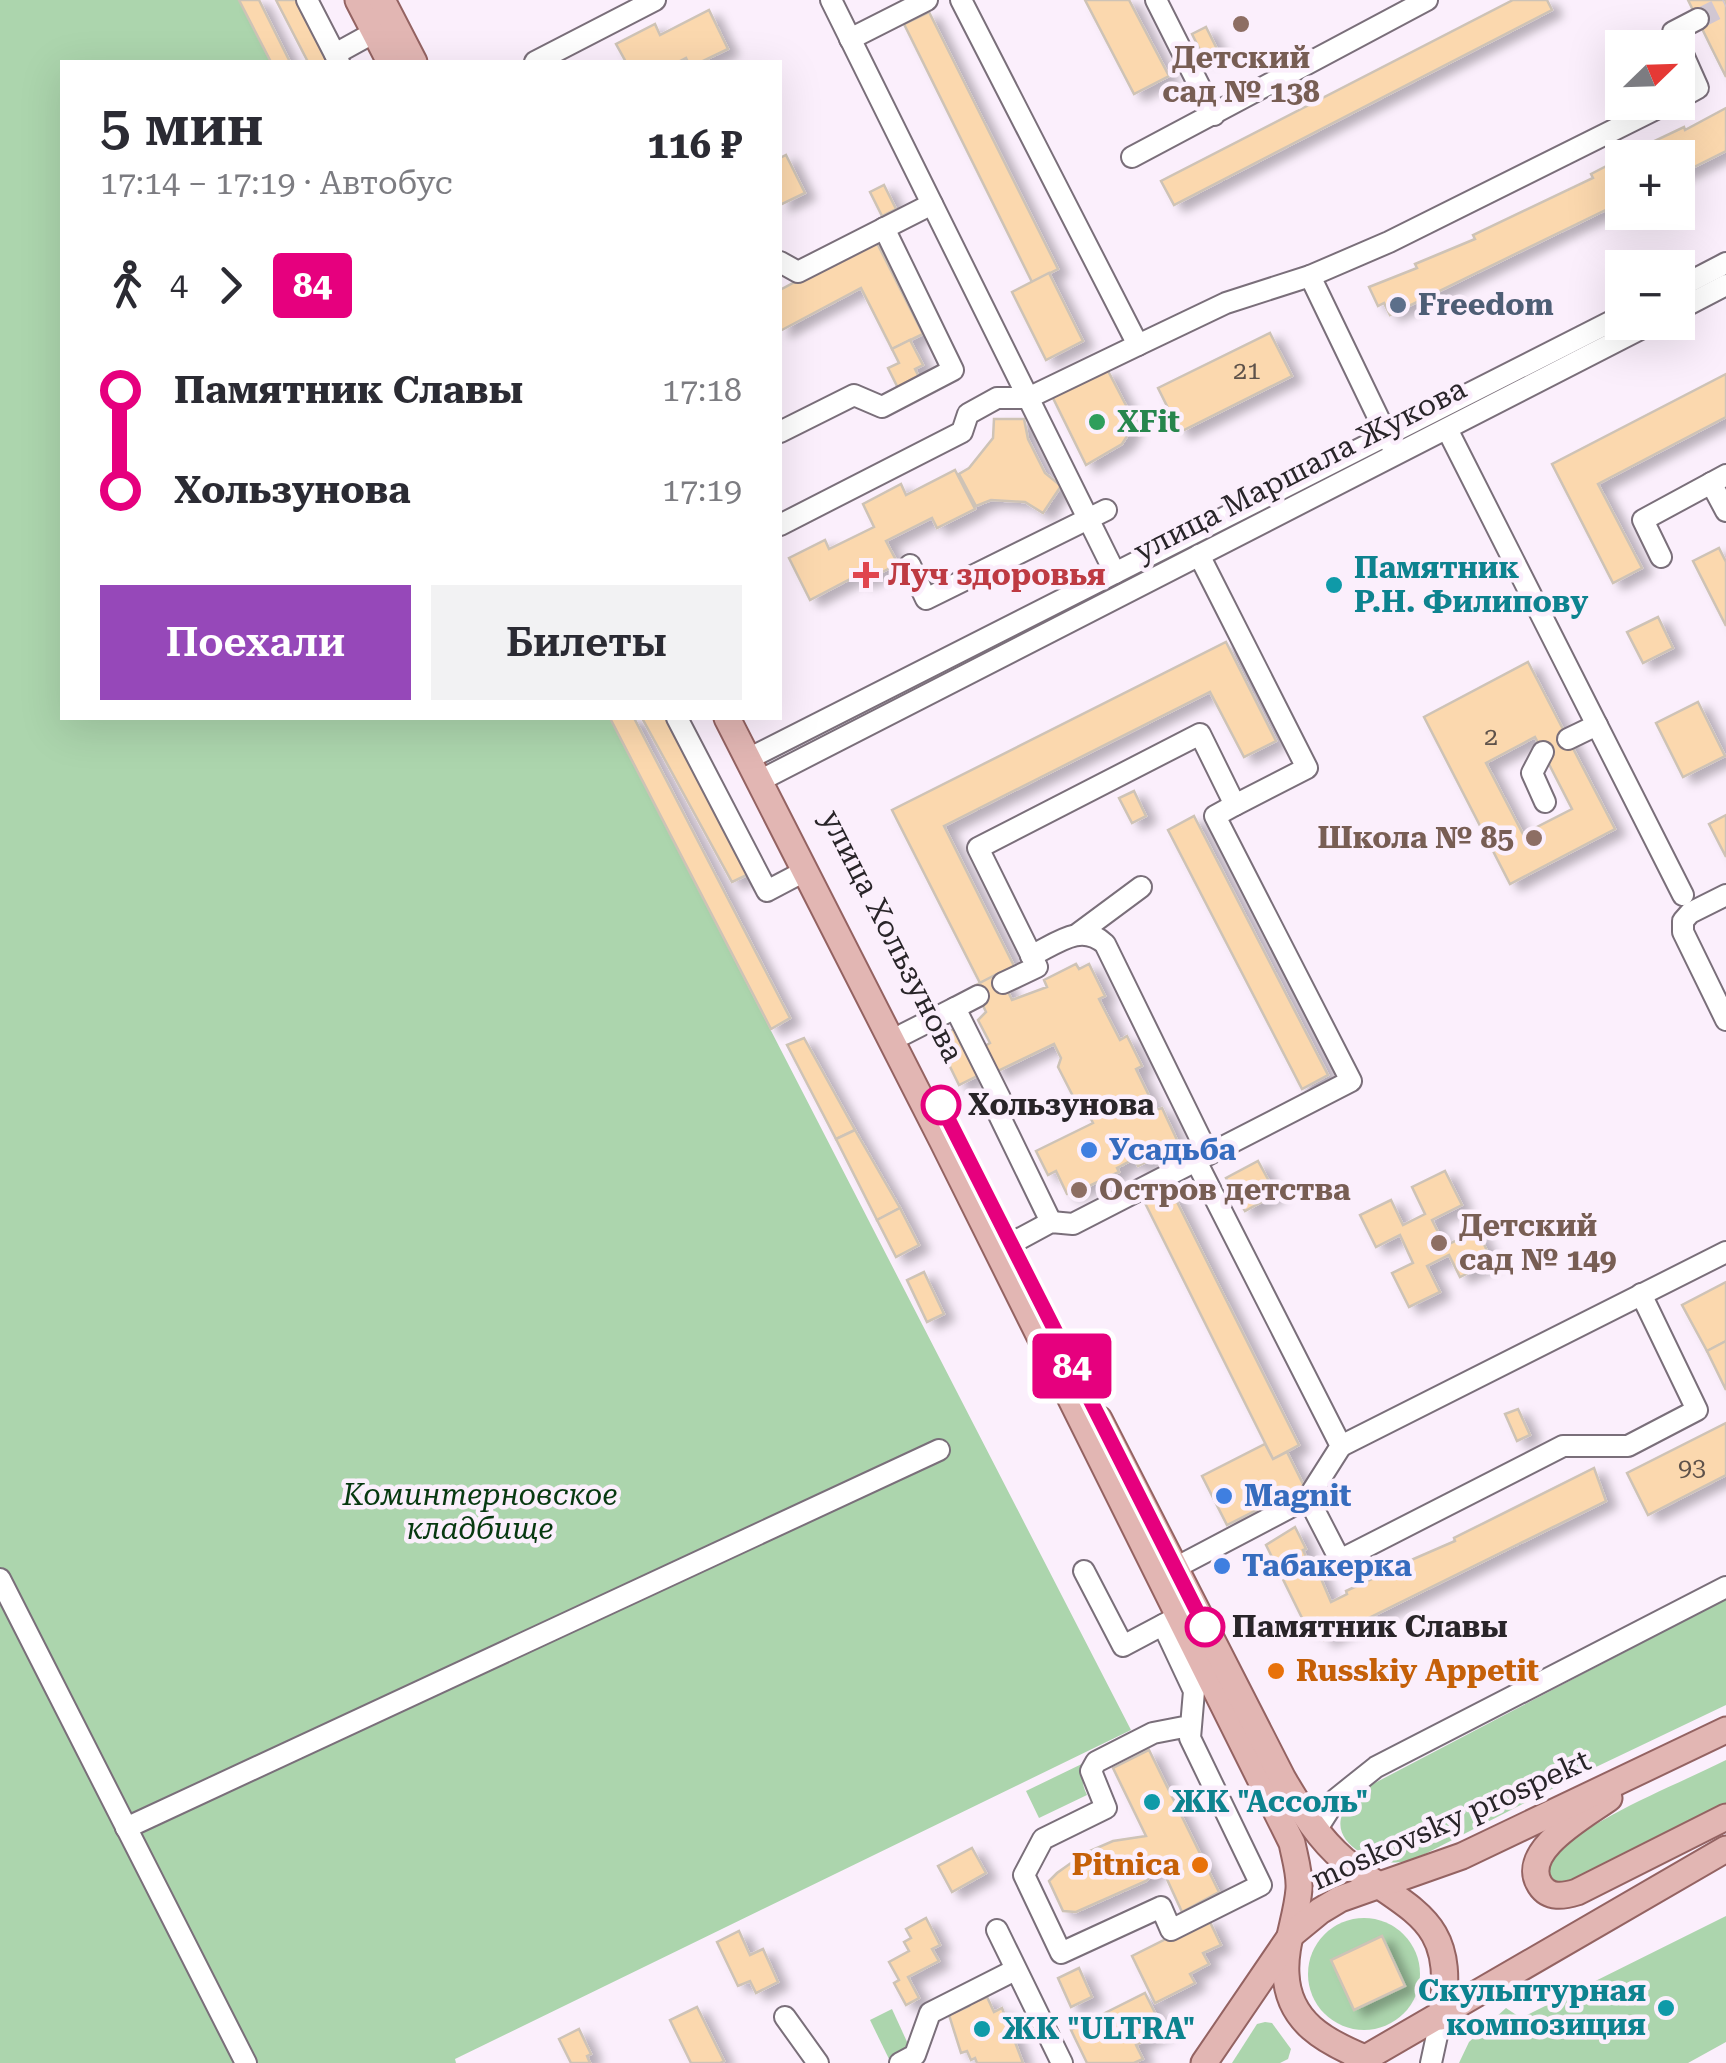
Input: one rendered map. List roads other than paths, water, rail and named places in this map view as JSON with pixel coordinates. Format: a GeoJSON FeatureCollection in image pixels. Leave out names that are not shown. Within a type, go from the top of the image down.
{"type":"FeatureCollection","features":[{"type":"Feature","properties":{"kind":"main road"},"geometry":{"type":"LineString","coordinates":[[358,0],[389,60]]}},
{"type":"Feature","properties":{"kind":"main road"},"geometry":{"type":"LineString","coordinates":[[382,0],[413,60]]}},
{"type":"Feature","properties":{"kind":"main road","name":"улица Хользунова"},"geometry":{"type":"LineString","coordinates":[[728,720],[761,766],[904,1034],[1283,1779],[1315,1832],[1344,1860],[1409,1904],[1430,1926],[1444,1953],[1447,1984],[1441,2017]]}},
{"type":"Feature","properties":{"kind":"main road","name":"улица Хользунова"},"geometry":{"type":"LineString","coordinates":[[747,720],[761,766],[806,871],[1171,1621],[1292,1843],[1300,1885],[1286,1973],[1293,2005],[1308,2026],[1327,2042],[1366,2061]]}},
{"type":"Feature","properties":{"kind":"main road","name":"moskovsky prospekt"},"geometry":{"type":"LineString","coordinates":[[1204,2063],[1292,1934],[1340,1899],[1462,1856],[1726,1730]]}},
{"type":"Feature","properties":{"kind":"main road"},"geometry":{"type":"LineString","coordinates":[[1648,1767],[1548,1844],[1535,1864],[1536,1876],[1546,1892],[1556,1896],[1577,1892],[1726,1817]]}},
{"type":"Feature","properties":{"kind":"main road"},"geometry":{"type":"LineString","coordinates":[[1366,2061],[1726,1849]]}},
{"type":"Feature","properties":{"kind":"street"},"geometry":{"type":"LineString","coordinates":[[307,0],[337,58],[375,32]]}},
{"type":"Feature","properties":{"kind":"street"},"geometry":{"type":"LineString","coordinates":[[539,60],[655,0]]}},
{"type":"Feature","properties":{"kind":"street"},"geometry":{"type":"LineString","coordinates":[[831,0],[1028,398],[1097,514],[1115,573]]}},
{"type":"Feature","properties":{"kind":"street"},"geometry":{"type":"LineString","coordinates":[[850,38],[926,0]]}},
{"type":"Feature","properties":{"kind":"street"},"geometry":{"type":"LineString","coordinates":[[961,0],[1138,345]]}},
{"type":"Feature","properties":{"kind":"street"},"geometry":{"type":"LineString","coordinates":[[1156,0],[1214,114]]}},
{"type":"Feature","properties":{"kind":"street"},"geometry":{"type":"LineString","coordinates":[[1132,157],[1428,0]]}},
{"type":"Feature","properties":{"kind":"street"},"geometry":{"type":"LineString","coordinates":[[1677,30],[1698,19]]}},
{"type":"Feature","properties":{"kind":"street"},"geometry":{"type":"LineString","coordinates":[[782,525],[962,432],[968,414],[997,398],[1028,398],[1226,303],[1310,276],[1389,242],[1634,120]]}},
{"type":"Feature","properties":{"kind":"street"},"geometry":{"type":"LineString","coordinates":[[782,263],[798,272],[932,204]]}},
{"type":"Feature","properties":{"kind":"street"},"geometry":{"type":"LineString","coordinates":[[782,431],[854,395],[882,406],[953,370],[884,228]]}},
{"type":"Feature","properties":{"kind":"street"},"geometry":{"type":"LineString","coordinates":[[1695,279],[1726,263]]}},
{"type":"Feature","properties":{"kind":"street"},"geometry":{"type":"LineString","coordinates":[[1310,276],[1392,446]]}},
{"type":"Feature","properties":{"kind":"street"},"geometry":{"type":"LineString","coordinates":[[1695,302],[1726,286]]}},
{"type":"Feature","properties":{"kind":"street","name":"улица Маршала Жукова"},"geometry":{"type":"LineString","coordinates":[[761,766],[1199,555],[1605,326]]}},
{"type":"Feature","properties":{"kind":"street","name":"улица Маршала Жукова"},"geometry":{"type":"LineString","coordinates":[[761,766],[1115,573],[1392,446],[1447,428],[1619,340]]}},
{"type":"Feature","properties":{"kind":"street"},"geometry":{"type":"LineString","coordinates":[[1447,428],[1683,895]]}},
{"type":"Feature","properties":{"kind":"street"},"geometry":{"type":"LineString","coordinates":[[1661,556],[1643,520],[1719,479],[1726,511]]}},
{"type":"Feature","properties":{"kind":"street"},"geometry":{"type":"LineString","coordinates":[[910,566],[926,599],[1097,514]]}},
{"type":"Feature","properties":{"kind":"street"},"geometry":{"type":"LineString","coordinates":[[1010,1244],[1052,1222],[1073,1224],[1351,1081],[1214,816],[1307,768],[1199,555]]}},
{"type":"Feature","properties":{"kind":"street"},"geometry":{"type":"LineString","coordinates":[[678,720],[767,891],[806,871]]}},
{"type":"Feature","properties":{"kind":"street"},"geometry":{"type":"LineString","coordinates":[[1568,739],[1596,724]]}},
{"type":"Feature","properties":{"kind":"street"},"geometry":{"type":"LineString","coordinates":[[1003,983],[1036,967],[978,848],[1200,734],[1235,805]]}},
{"type":"Feature","properties":{"kind":"street"},"geometry":{"type":"LineString","coordinates":[[1543,752],[1532,773],[1545,802]]}},
{"type":"Feature","properties":{"kind":"street"},"geometry":{"type":"LineString","coordinates":[[1032,956],[1079,933],[1142,887]]}},
{"type":"Feature","properties":{"kind":"street"},"geometry":{"type":"LineString","coordinates":[[1726,894],[1690,913],[1683,921],[1683,932],[1726,1020]]}},
{"type":"Feature","properties":{"kind":"street"},"geometry":{"type":"LineString","coordinates":[[1079,933],[1088,933],[1105,944],[1202,1158],[1341,1446]]}},
{"type":"Feature","properties":{"kind":"street"},"geometry":{"type":"LineString","coordinates":[[904,1034],[978,996]]}},
{"type":"Feature","properties":{"kind":"street"},"geometry":{"type":"LineString","coordinates":[[955,1008],[1000,1098],[999,1115],[1052,1222]]}},
{"type":"Feature","properties":{"kind":"street"},"geometry":{"type":"LineString","coordinates":[[1175,1568],[1308,1498],[1341,1446],[1726,1252]]}},
{"type":"Feature","properties":{"kind":"street"},"geometry":{"type":"LineString","coordinates":[[1308,1498],[1340,1560],[1563,1446],[1628,1446],[1698,1410],[1641,1294]]}},
{"type":"Feature","properties":{"kind":"street"},"geometry":{"type":"LineString","coordinates":[[126,1828],[939,1450]]}},
{"type":"Feature","properties":{"kind":"street"},"geometry":{"type":"LineString","coordinates":[[1084,1572],[1123,1646],[1171,1621],[1196,1702],[1190,1738],[1261,1885],[1171,1930],[1161,1907],[1061,1953],[1024,1875],[1043,1839],[1106,1808],[1090,1771],[1096,1762],[1152,1733],[1189,1726]]}},
{"type":"Feature","properties":{"kind":"street"},"geometry":{"type":"LineString","coordinates":[[0,1579],[246,2063]]}},
{"type":"Feature","properties":{"kind":"street"},"geometry":{"type":"LineString","coordinates":[[1315,1832],[1336,1799],[1376,1767],[1726,1587]]}},
{"type":"Feature","properties":{"kind":"street"},"geometry":{"type":"LineString","coordinates":[[996,1930],[1062,2063]]}},
{"type":"Feature","properties":{"kind":"street"},"geometry":{"type":"LineString","coordinates":[[900,2063],[916,2056],[930,2013],[1015,1970]]}},
{"type":"Feature","properties":{"kind":"street","name":"улица Хользунова"},"geometry":{"type":"LineString","coordinates":[[1430,2063],[1441,2017]]}},
{"type":"Feature","properties":{"kind":"street"},"geometry":{"type":"LineString","coordinates":[[784,2018],[818,2063]]}},
{"type":"Feature","properties":{"kind":"tunnel"},"geometry":{"type":"LineString","coordinates":[[1698,19],[1726,5]]}},
{"type":"Feature","properties":{"kind":"place","name":"Детский сад № 138"},"geometry":{"type":"Point","coordinates":[1241,24]}},
{"type":"Feature","properties":{"kind":"place","name":"Freedom"},"geometry":{"type":"Point","coordinates":[1398,305]}},
{"type":"Feature","properties":{"kind":"place","name":"XFit"},"geometry":{"type":"Point","coordinates":[1097,422]}},
{"type":"Feature","properties":{"kind":"place","name":"Луч здоровья"},"geometry":{"type":"Point","coordinates":[866,575]}},
{"type":"Feature","properties":{"kind":"place","name":"Памятник Р.Н. Филипову"},"geometry":{"type":"Point","coordinates":[1334,585]}},
{"type":"Feature","properties":{"kind":"place","name":"Школа № 85"},"geometry":{"type":"Point","coordinates":[1534,838]}},
{"type":"Feature","properties":{"kind":"place","name":"Хользунова"},"geometry":{"type":"Point","coordinates":[941,1105]}},
{"type":"Feature","properties":{"kind":"place","name":"Усадьба"},"geometry":{"type":"Point","coordinates":[1089,1150]}},
{"type":"Feature","properties":{"kind":"place","name":"Остров детства"},"geometry":{"type":"Point","coordinates":[1079,1190]}},
{"type":"Feature","properties":{"kind":"place","name":"Детский сад № 149"},"geometry":{"type":"Point","coordinates":[1439,1243]}},
{"type":"Feature","properties":{"kind":"place","name":"Magnit"},"geometry":{"type":"Point","coordinates":[1224,1496]}},
{"type":"Feature","properties":{"kind":"place","name":"Табакерка"},"geometry":{"type":"Point","coordinates":[1222,1566]}},
{"type":"Feature","properties":{"kind":"place","name":"Памятник Славы"},"geometry":{"type":"Point","coordinates":[1205,1627]}},
{"type":"Feature","properties":{"kind":"place","name":"Russkiy Appetit"},"geometry":{"type":"Point","coordinates":[1276,1671]}},
{"type":"Feature","properties":{"kind":"place","name":"ЖК \"Ассоль\""},"geometry":{"type":"Point","coordinates":[1152,1802]}},
{"type":"Feature","properties":{"kind":"place","name":"Pitnica"},"geometry":{"type":"Point","coordinates":[1200,1865]}},
{"type":"Feature","properties":{"kind":"place","name":"Скульптурная композиция"},"geometry":{"type":"Point","coordinates":[1666,2008]}},
{"type":"Feature","properties":{"kind":"place","name":"ЖК \"ULTRA\""},"geometry":{"type":"Point","coordinates":[982,2029]}},
{"type":"Feature","properties":{"kind":"park label","name":"Коминтерновское кладбище"},"geometry":{"type":"Point","coordinates":[480,1512]}}]}
